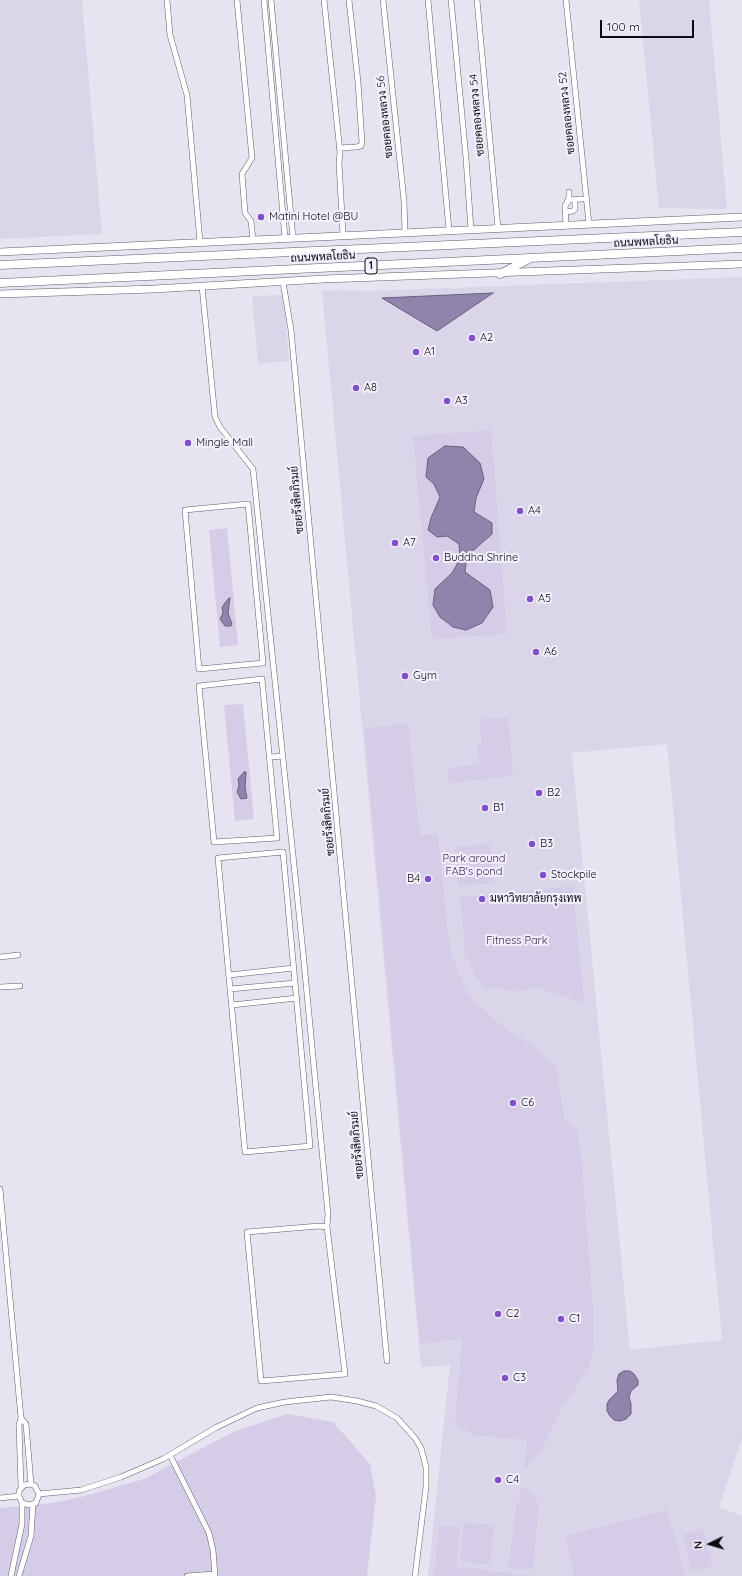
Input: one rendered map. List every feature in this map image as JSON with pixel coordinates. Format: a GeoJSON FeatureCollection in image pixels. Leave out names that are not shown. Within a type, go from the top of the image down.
{"type":"FeatureCollection","features":[{"type":"Feature","properties":{"kind":"highway","name":"ถนนพหลโยธิน"},"geometry":{"type":"LineString","coordinates":[[0,265],[742,232]]}},
{"type":"Feature","properties":{"kind":"highway","name":"ถนนพหลโยธิน"},"geometry":{"type":"LineString","coordinates":[[0,283],[742,248]]}},
{"type":"Feature","properties":{"kind":"highway"},"geometry":{"type":"LineString","coordinates":[[500,274],[530,258]]}},
{"type":"Feature","properties":{"kind":"main road","name":"ถนนพหลโยธิน"},"geometry":{"type":"LineString","coordinates":[[0,252],[742,217]]}},
{"type":"Feature","properties":{"kind":"main road"},"geometry":{"type":"LineString","coordinates":[[700,219],[709,222],[742,220]]}},
{"type":"Feature","properties":{"kind":"main road"},"geometry":{"type":"LineString","coordinates":[[697,266],[705,263],[742,261]]}},
{"type":"Feature","properties":{"kind":"main road","name":"ถนนพหลโยธิน"},"geometry":{"type":"LineString","coordinates":[[0,294],[331,279],[742,264]]}},
{"type":"Feature","properties":{"kind":"street"},"geometry":{"type":"LineString","coordinates":[[167,0],[170,35],[187,95],[200,242]]}},
{"type":"Feature","properties":{"kind":"street"},"geometry":{"type":"LineString","coordinates":[[237,0],[252,158],[242,174],[245,213],[251,221],[253,240]]}},
{"type":"Feature","properties":{"kind":"street"},"geometry":{"type":"LineString","coordinates":[[264,0],[284,238]]}},
{"type":"Feature","properties":{"kind":"street"},"geometry":{"type":"LineString","coordinates":[[270,0],[293,238]]}},
{"type":"Feature","properties":{"kind":"street"},"geometry":{"type":"LineString","coordinates":[[324,0],[339,148],[343,235]]}},
{"type":"Feature","properties":{"kind":"street"},"geometry":{"type":"LineString","coordinates":[[339,148],[361,146],[362,142],[358,82],[349,0]]}},
{"type":"Feature","properties":{"kind":"street","name":"ซอยคลองหลวง 56"},"geometry":{"type":"LineString","coordinates":[[383,0],[404,201],[405,232]]}},
{"type":"Feature","properties":{"kind":"street"},"geometry":{"type":"LineString","coordinates":[[428,0],[449,230]]}},
{"type":"Feature","properties":{"kind":"street"},"geometry":{"type":"LineString","coordinates":[[450,0],[466,158],[471,230]]}},
{"type":"Feature","properties":{"kind":"street","name":"ซอยคลองหลวง 54"},"geometry":{"type":"LineString","coordinates":[[477,0],[498,228]]}},
{"type":"Feature","properties":{"kind":"street","name":"ซอยคลองหลวง 52"},"geometry":{"type":"LineString","coordinates":[[566,0],[589,224]]}},
{"type":"Feature","properties":{"kind":"street"},"geometry":{"type":"LineString","coordinates":[[566,226],[565,206],[569,198],[569,192]]}},
{"type":"Feature","properties":{"kind":"street"},"geometry":{"type":"LineString","coordinates":[[566,203],[569,200],[582,199]]}},
{"type":"Feature","properties":{"kind":"street"},"geometry":{"type":"LineString","coordinates":[[565,212],[573,211],[575,209],[575,200]]}},
{"type":"Feature","properties":{"kind":"street","name":"ซอยรังสิตภิรมย์"},"geometry":{"type":"LineString","coordinates":[[283,282],[292,342],[387,1361]]}},
{"type":"Feature","properties":{"kind":"street"},"geometry":{"type":"LineString","coordinates":[[202,286],[216,417],[220,427],[253,468],[266,583],[328,1214],[327,1227],[345,1374],[260,1381],[246,1232],[319,1226],[327,1227]]}},
{"type":"Feature","properties":{"kind":"street"},"geometry":{"type":"LineString","coordinates":[[248,504],[256,584],[263,662],[199,669],[185,510],[248,504]]}},
{"type":"Feature","properties":{"kind":"street"},"geometry":{"type":"LineString","coordinates":[[256,584],[266,583]]}},
{"type":"Feature","properties":{"kind":"street"},"geometry":{"type":"LineString","coordinates":[[262,680],[270,757],[277,838],[214,842],[199,686],[262,680]]}},
{"type":"Feature","properties":{"kind":"street"},"geometry":{"type":"LineString","coordinates":[[270,757],[283,756]]}},
{"type":"Feature","properties":{"kind":"street"},"geometry":{"type":"LineString","coordinates":[[283,852],[292,950],[310,1146],[246,1152],[218,858],[283,852]]}},
{"type":"Feature","properties":{"kind":"street"},"geometry":{"type":"LineString","coordinates":[[292,950],[302,949]]}},
{"type":"Feature","properties":{"kind":"street"},"geometry":{"type":"LineString","coordinates":[[0,957],[18,956]]}},
{"type":"Feature","properties":{"kind":"street"},"geometry":{"type":"LineString","coordinates":[[229,975],[294,968]]}},
{"type":"Feature","properties":{"kind":"street"},"geometry":{"type":"LineString","coordinates":[[230,989],[295,983]]}},
{"type":"Feature","properties":{"kind":"street"},"geometry":{"type":"LineString","coordinates":[[0,987],[20,986]]}},
{"type":"Feature","properties":{"kind":"street"},"geometry":{"type":"LineString","coordinates":[[232,1005],[297,998]]}},
{"type":"Feature","properties":{"kind":"street"},"geometry":{"type":"LineString","coordinates":[[0,1190],[21,1418],[19,1425],[21,1487],[19,1496],[22,1503],[22,1524],[11,1576]]}},
{"type":"Feature","properties":{"kind":"street"},"geometry":{"type":"LineString","coordinates":[[39,1494],[80,1490],[121,1477],[170,1455],[217,1427],[257,1408],[285,1402],[331,1397],[357,1401],[388,1411],[397,1418],[415,1438],[421,1448],[426,1467],[424,1509],[415,1576]]}},
{"type":"Feature","properties":{"kind":"street"},"geometry":{"type":"LineString","coordinates":[[21,1418],[26,1424],[31,1484],[38,1490],[39,1494],[38,1499],[33,1504],[29,1505],[22,1503]]}},
{"type":"Feature","properties":{"kind":"street"},"geometry":{"type":"LineString","coordinates":[[170,1455],[209,1532],[213,1550],[215,1575],[187,1576]]}},
{"type":"Feature","properties":{"kind":"street"},"geometry":{"type":"LineString","coordinates":[[21,1487],[31,1484]]}},
{"type":"Feature","properties":{"kind":"street"},"geometry":{"type":"LineString","coordinates":[[0,1498],[19,1496]]}},
{"type":"Feature","properties":{"kind":"street"},"geometry":{"type":"LineString","coordinates":[[19,1576],[31,1536],[33,1504]]}},
{"type":"Feature","properties":{"kind":"shaded area"},"geometry":{"type":"Polygon","coordinates":[[[0,0],[82,0],[102,234],[0,239],[0,0]]]}},
{"type":"Feature","properties":{"kind":"shaded area"},"geometry":{"type":"Polygon","coordinates":[[[639,0],[709,0],[727,209],[659,208],[639,0]]]}},
{"type":"Feature","properties":{"kind":"shaded area","name":"มหาวิทยาลัยกรุงเทพ"},"geometry":{"type":"Polygon","coordinates":[[[742,277],[742,1438],[719,1507],[742,1516],[742,1576],[428,1576],[450,1365],[421,1367],[322,290],[367,291],[742,277]],[[667,744],[572,753],[630,1350],[722,1340],[667,744]]]}},
{"type":"Feature","properties":{"kind":"shaded area"},"geometry":{"type":"Polygon","coordinates":[[[493,293],[437,331],[382,298],[493,293]]]}},
{"type":"Feature","properties":{"kind":"shaded area"},"geometry":{"type":"Polygon","coordinates":[[[284,295],[289,361],[258,364],[252,296],[284,295]]]}},
{"type":"Feature","properties":{"kind":"shaded area"},"geometry":{"type":"Polygon","coordinates":[[[445,446],[463,447],[480,463],[484,479],[476,498],[474,512],[492,523],[492,534],[467,556],[465,572],[490,590],[493,607],[482,623],[466,630],[453,627],[440,617],[433,605],[435,589],[452,573],[460,559],[459,544],[447,536],[437,537],[428,530],[431,518],[440,497],[434,484],[426,477],[428,458],[445,446]]]}},
{"type":"Feature","properties":{"kind":"shaded area"},"geometry":{"type":"Polygon","coordinates":[[[230,598],[228,613],[232,624],[231,626],[225,626],[220,619],[223,613],[222,607],[230,598]]]}},
{"type":"Feature","properties":{"kind":"shaded area"},"geometry":{"type":"Polygon","coordinates":[[[244,772],[246,772],[245,787],[247,798],[241,799],[237,792],[239,786],[238,779],[244,772]]]}},
{"type":"Feature","properties":{"kind":"shaded area"},"geometry":{"type":"Polygon","coordinates":[[[624,1371],[630,1371],[634,1374],[638,1380],[638,1385],[631,1391],[629,1397],[631,1414],[626,1419],[620,1421],[614,1420],[610,1416],[607,1411],[607,1404],[618,1391],[617,1380],[619,1374],[624,1371]]]}},
{"type":"Feature","properties":{"kind":"green space"},"geometry":{"type":"Polygon","coordinates":[[[491,430],[507,634],[432,639],[413,436],[491,430]]]}},
{"type":"Feature","properties":{"kind":"green space"},"geometry":{"type":"Polygon","coordinates":[[[227,528],[238,645],[220,647],[209,530],[227,528]]]}},
{"type":"Feature","properties":{"kind":"green space"},"geometry":{"type":"Polygon","coordinates":[[[243,704],[254,819],[235,821],[224,705],[243,704]]]}},
{"type":"Feature","properties":{"kind":"green space"},"geometry":{"type":"Polygon","coordinates":[[[508,717],[513,776],[449,783],[448,768],[479,764],[477,744],[482,744],[479,719],[508,717]]]}},
{"type":"Feature","properties":{"kind":"green space"},"geometry":{"type":"Polygon","coordinates":[[[408,724],[420,835],[438,834],[448,935],[453,959],[466,990],[472,1000],[506,1029],[531,1044],[556,1066],[565,1121],[577,1129],[581,1154],[594,1321],[594,1349],[589,1365],[560,1411],[542,1450],[530,1460],[527,1469],[524,1469],[527,1440],[474,1435],[455,1424],[462,1339],[420,1344],[364,728],[408,724]]]}},
{"type":"Feature","properties":{"kind":"green space","name":"Park around FAB's pond"},"geometry":{"type":"Polygon","coordinates":[[[490,844],[494,883],[458,886],[454,847],[490,844]]]}},
{"type":"Feature","properties":{"kind":"green space","name":"Fitness Park"},"geometry":{"type":"Polygon","coordinates":[[[573,886],[584,1004],[539,988],[514,991],[498,988],[485,990],[476,977],[465,952],[460,897],[573,886]]]}},
{"type":"Feature","properties":{"kind":"green space"},"geometry":{"type":"Polygon","coordinates":[[[287,1414],[333,1422],[370,1464],[376,1496],[367,1576],[0,1576],[0,1508],[46,1504],[81,1497],[144,1479],[233,1432],[287,1414]]]}},
{"type":"Feature","properties":{"kind":"green space"},"geometry":{"type":"Polygon","coordinates":[[[521,1488],[529,1490],[539,1504],[533,1568],[529,1570],[508,1568],[517,1502],[520,1501],[521,1488]]]}},
{"type":"Feature","properties":{"kind":"green space"},"geometry":{"type":"Polygon","coordinates":[[[667,1510],[685,1576],[574,1576],[565,1536],[667,1510]]]}},
{"type":"Feature","properties":{"kind":"green space"},"geometry":{"type":"Polygon","coordinates":[[[468,1522],[494,1525],[490,1565],[463,1562],[460,1560],[464,1525],[468,1522]]]}},
{"type":"Feature","properties":{"kind":"green space"},"geometry":{"type":"Polygon","coordinates":[[[439,1525],[460,1527],[456,1569],[463,1567],[529,1576],[434,1576],[439,1525]]]}},
{"type":"Feature","properties":{"kind":"green space"},"geometry":{"type":"Polygon","coordinates":[[[703,1529],[712,1566],[692,1571],[683,1534],[703,1529]]]}},
{"type":"Feature","properties":{"kind":"place","name":"Matini Hotel @BU"},"geometry":{"type":"Point","coordinates":[261,217]}},
{"type":"Feature","properties":{"kind":"place","name":"A2"},"geometry":{"type":"Point","coordinates":[472,338]}},
{"type":"Feature","properties":{"kind":"place","name":"A1"},"geometry":{"type":"Point","coordinates":[416,352]}},
{"type":"Feature","properties":{"kind":"place","name":"A8"},"geometry":{"type":"Point","coordinates":[356,388]}},
{"type":"Feature","properties":{"kind":"place","name":"A3"},"geometry":{"type":"Point","coordinates":[447,401]}},
{"type":"Feature","properties":{"kind":"place","name":"Mingle Mall"},"geometry":{"type":"Point","coordinates":[188,443]}},
{"type":"Feature","properties":{"kind":"place","name":"A4"},"geometry":{"type":"Point","coordinates":[520,511]}},
{"type":"Feature","properties":{"kind":"place","name":"A7"},"geometry":{"type":"Point","coordinates":[395,543]}},
{"type":"Feature","properties":{"kind":"place","name":"Buddha Shrine"},"geometry":{"type":"Point","coordinates":[436,558]}},
{"type":"Feature","properties":{"kind":"place","name":"A5"},"geometry":{"type":"Point","coordinates":[530,599]}},
{"type":"Feature","properties":{"kind":"place","name":"A6"},"geometry":{"type":"Point","coordinates":[536,652]}},
{"type":"Feature","properties":{"kind":"place","name":"Gym"},"geometry":{"type":"Point","coordinates":[405,676]}},
{"type":"Feature","properties":{"kind":"place","name":"B2"},"geometry":{"type":"Point","coordinates":[539,793]}},
{"type":"Feature","properties":{"kind":"place","name":"B1"},"geometry":{"type":"Point","coordinates":[485,808]}},
{"type":"Feature","properties":{"kind":"place","name":"B3"},"geometry":{"type":"Point","coordinates":[532,844]}},
{"type":"Feature","properties":{"kind":"place","name":"Stockpile"},"geometry":{"type":"Point","coordinates":[543,875]}},
{"type":"Feature","properties":{"kind":"place","name":"B4"},"geometry":{"type":"Point","coordinates":[428,879]}},
{"type":"Feature","properties":{"kind":"place","name":"มหาวิทยาลัยกรุงเทพ"},"geometry":{"type":"Point","coordinates":[482,899]}},
{"type":"Feature","properties":{"kind":"place","name":"C6"},"geometry":{"type":"Point","coordinates":[513,1103]}},
{"type":"Feature","properties":{"kind":"place","name":"C2"},"geometry":{"type":"Point","coordinates":[498,1314]}},
{"type":"Feature","properties":{"kind":"place","name":"C1"},"geometry":{"type":"Point","coordinates":[561,1319]}},
{"type":"Feature","properties":{"kind":"place","name":"C3"},"geometry":{"type":"Point","coordinates":[505,1378]}},
{"type":"Feature","properties":{"kind":"place","name":"C4"},"geometry":{"type":"Point","coordinates":[498,1480]}}]}
